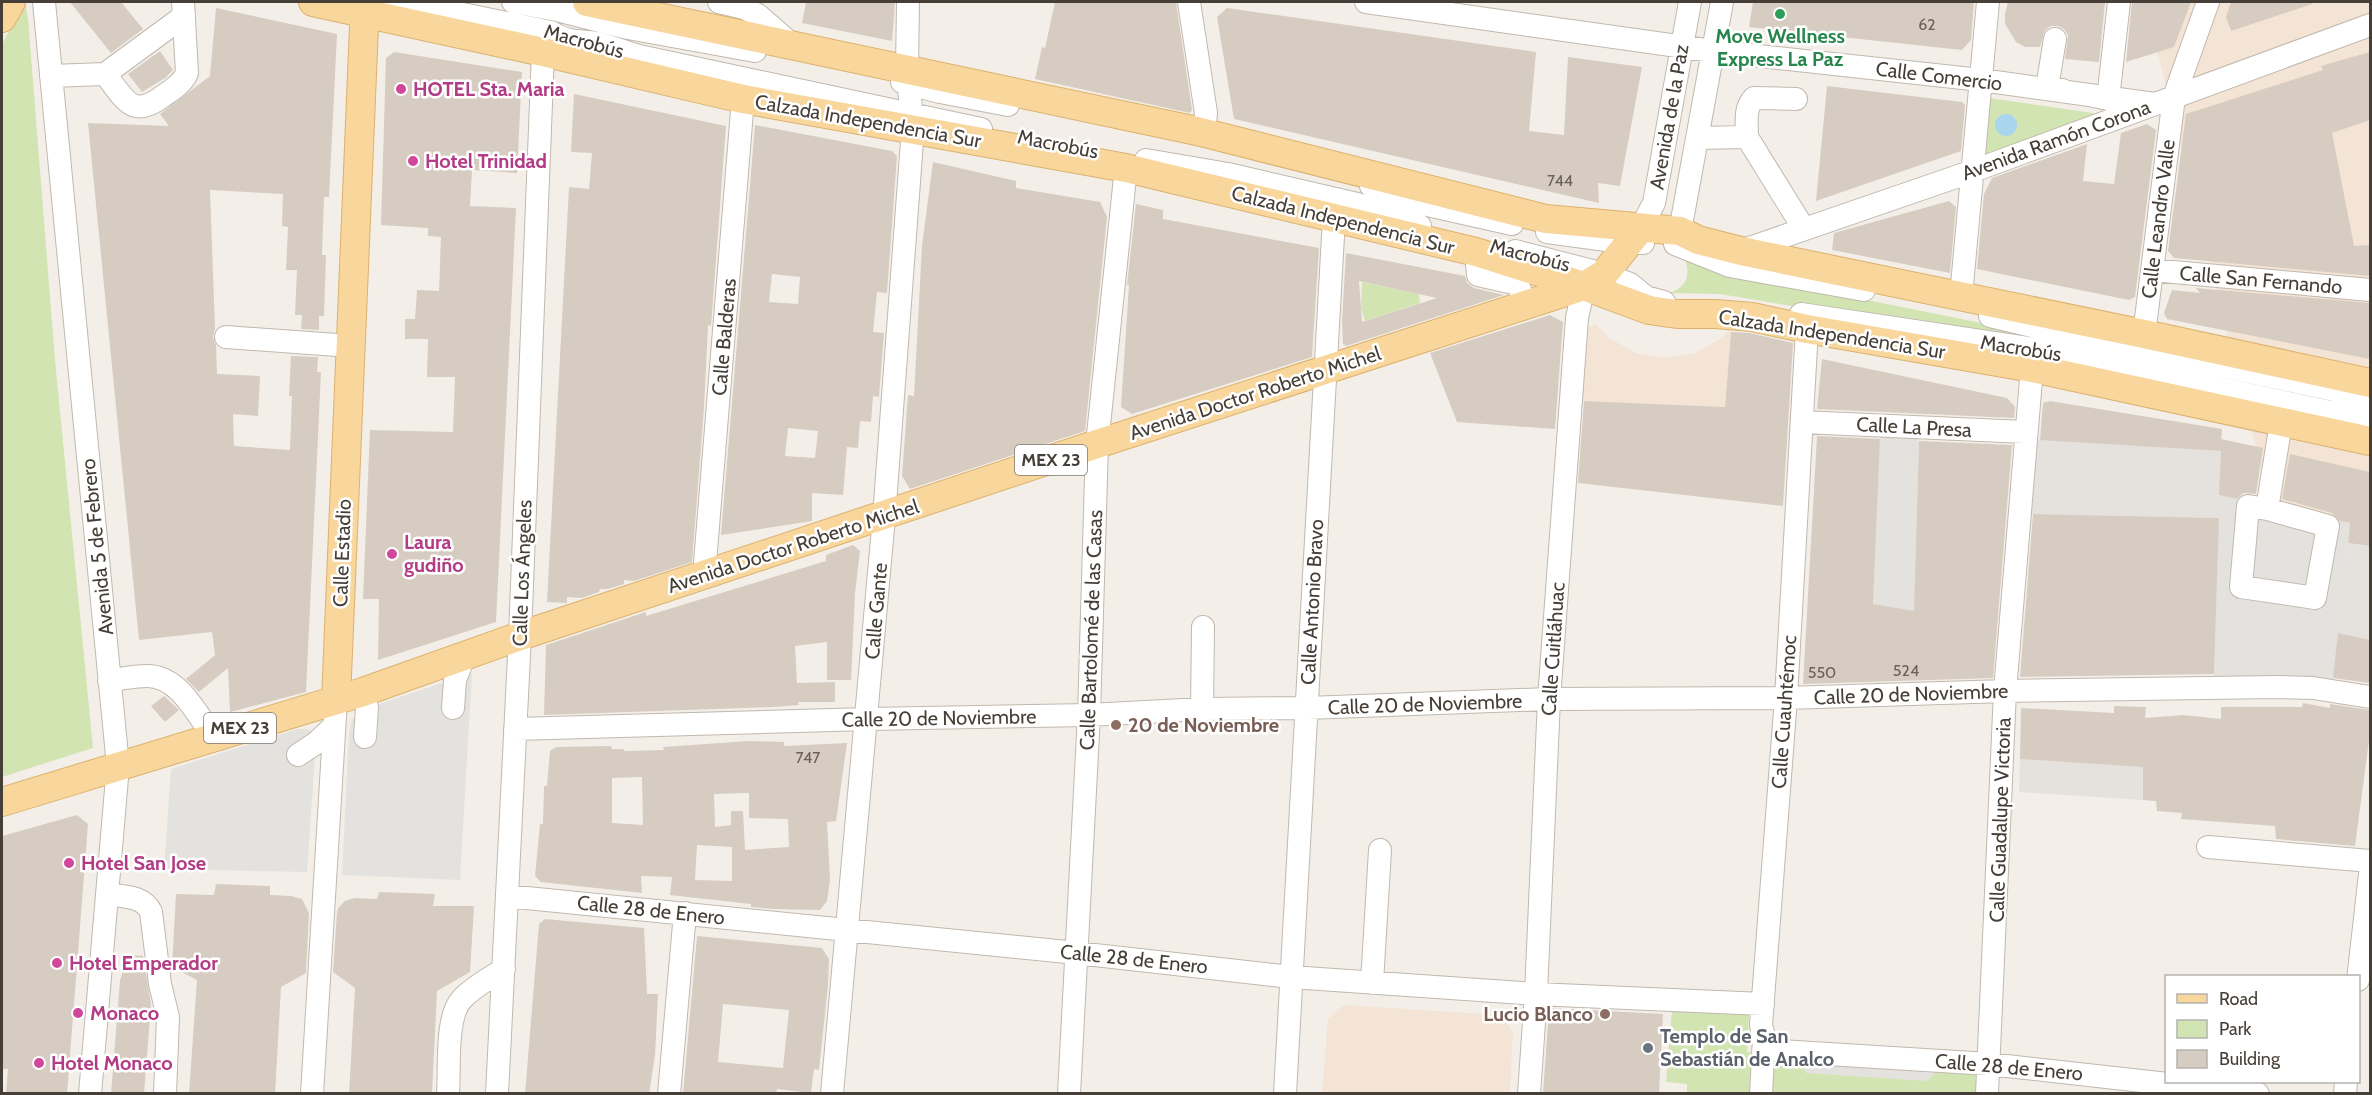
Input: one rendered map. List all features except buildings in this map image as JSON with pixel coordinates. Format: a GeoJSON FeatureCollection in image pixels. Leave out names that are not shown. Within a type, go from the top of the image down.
{"type":"FeatureCollection","features":[{"type":"Feature","properties":{"kind":"main road","name":"Calzada Independencia Sur"},"geometry":{"type":"LineString","coordinates":[[313,2],[367,5],[543,52],[743,99],[912,121],[1126,168],[1476,252],[1524,286],[1594,280],[1649,310],[1677,314],[1752,317],[2032,368],[2370,441]]}},
{"type":"Feature","properties":{"kind":"main road"},"geometry":{"type":"LineString","coordinates":[[587,2],[790,43],[908,76],[1197,131],[1546,219],[1634,236],[1663,228],[1680,231],[1698,240],[1741,251],[2370,383]]}},
{"type":"Feature","properties":{"kind":"main road","name":"Calle Estadio"},"geometry":{"type":"LineString","coordinates":[[344,706],[351,346],[367,5]]}},
{"type":"Feature","properties":{"kind":"main road","name":"Calle Cuitláhuac"},"geometry":{"type":"LineString","coordinates":[[1594,280],[1634,236]]}},
{"type":"Feature","properties":{"kind":"main road","name":"Avenida Doctor Roberto Michel"},"geometry":{"type":"LineString","coordinates":[[2,802],[213,736],[344,706],[520,636],[884,517],[1097,444],[1325,371],[1524,286]]}},
{"type":"Feature","properties":{"kind":"street","name":"Avenida 5 de Febrero"},"geometry":{"type":"LineString","coordinates":[[44,2],[118,766],[90,1094]]}},
{"type":"Feature","properties":{"kind":"street","name":"Macrobús"},"geometry":{"type":"LineString","coordinates":[[513,2],[557,10],[628,28],[786,57],[908,76],[940,92],[1131,130],[1361,182],[1414,202],[1543,231],[1634,236],[1683,246],[1730,266],[1960,308],[2041,328],[2334,390],[2370,406]]}},
{"type":"Feature","properties":{"kind":"street"},"geometry":{"type":"LineString","coordinates":[[719,2],[744,8],[758,15],[790,43]]}},
{"type":"Feature","properties":{"kind":"street","name":"Calle Gante"},"geometry":{"type":"LineString","coordinates":[[831,1094],[884,517],[912,121],[908,76],[908,2]]}},
{"type":"Feature","properties":{"kind":"street"},"geometry":{"type":"LineString","coordinates":[[1190,2],[1206,113],[1205,122],[1197,131]]}},
{"type":"Feature","properties":{"kind":"street","name":"Calle Comercio"},"geometry":{"type":"LineString","coordinates":[[1366,2],[1408,4],[1713,51],[1981,80],[2108,99],[2164,101]]}},
{"type":"Feature","properties":{"kind":"street","name":"Avenida de la Paz"},"geometry":{"type":"LineString","coordinates":[[1634,236],[1654,203],[1690,2]]}},
{"type":"Feature","properties":{"kind":"street","name":"Avenida de la Paz"},"geometry":{"type":"LineString","coordinates":[[1680,231],[1699,138],[1722,2]]}},
{"type":"Feature","properties":{"kind":"street"},"geometry":{"type":"LineString","coordinates":[[1961,296],[1988,2]]}},
{"type":"Feature","properties":{"kind":"street"},"geometry":{"type":"LineString","coordinates":[[2055,39],[2047,88],[2108,99],[2119,2]]}},
{"type":"Feature","properties":{"kind":"street","name":"Calle Leandro Valle"},"geometry":{"type":"LineString","coordinates":[[2144,334],[2152,270],[2164,101],[2208,2]]}},
{"type":"Feature","properties":{"kind":"street","name":"Macrobús"},"geometry":{"type":"LineString","coordinates":[[367,5],[423,6],[551,32],[560,38],[582,43],[595,43],[639,56],[912,121],[1228,174],[1357,204],[1407,223],[1594,280],[1630,284],[1646,297],[1661,302],[1716,300],[2041,350],[2330,412],[2370,427]]}},
{"type":"Feature","properties":{"kind":"street"},"geometry":{"type":"LineString","coordinates":[[105,75],[127,101],[135,107],[144,108],[153,105],[180,83],[187,73],[184,9]]}},
{"type":"Feature","properties":{"kind":"street"},"geometry":{"type":"LineString","coordinates":[[51,76],[105,75],[184,9]]}},
{"type":"Feature","properties":{"kind":"street","name":"Avenida Ramón Corona"},"geometry":{"type":"LineString","coordinates":[[1741,251],[1973,171],[2370,25]]}},
{"type":"Feature","properties":{"kind":"street","name":"Calle Los Ángeles"},"geometry":{"type":"LineString","coordinates":[[497,1094],[520,636],[543,52]]}},
{"type":"Feature","properties":{"kind":"street"},"geometry":{"type":"LineString","coordinates":[[1796,99],[1754,98],[1747,110],[1747,137],[1804,229]]}},
{"type":"Feature","properties":{"kind":"street","name":"Calle Balderas"},"geometry":{"type":"LineString","coordinates":[[704,575],[743,99]]}},
{"type":"Feature","properties":{"kind":"street"},"geometry":{"type":"LineString","coordinates":[[1699,138],[1747,137]]}},
{"type":"Feature","properties":{"kind":"street","name":"Calle Bartolomé de las Casas"},"geometry":{"type":"LineString","coordinates":[[1069,1094],[1089,715],[1097,444],[1126,168]]}},
{"type":"Feature","properties":{"kind":"street","name":"Calle Antonio Bravo"},"geometry":{"type":"LineString","coordinates":[[1285,1094],[1334,218]]}},
{"type":"Feature","properties":{"kind":"street","name":"Calle San Fernando"},"geometry":{"type":"LineString","coordinates":[[2152,270],[2370,290]]}},
{"type":"Feature","properties":{"kind":"street","name":"Calle Cuitláhuac"},"geometry":{"type":"LineString","coordinates":[[1529,1094],[1536,994],[1549,699],[1577,318],[1594,280]]}},
{"type":"Feature","properties":{"kind":"street","name":"Calle Cuauhtémoc"},"geometry":{"type":"LineString","coordinates":[[1761,1094],[1764,1038],[1761,1025],[1786,698],[1808,329]]}},
{"type":"Feature","properties":{"kind":"street"},"geometry":{"type":"LineString","coordinates":[[226,337],[351,346]]}},
{"type":"Feature","properties":{"kind":"street","name":"Calle Guadalupe Victoria"},"geometry":{"type":"LineString","coordinates":[[1988,1094],[2006,691],[2025,432],[2032,368]]}},
{"type":"Feature","properties":{"kind":"street","name":"Calle La Presa"},"geometry":{"type":"LineString","coordinates":[[1802,422],[2025,432]]}},
{"type":"Feature","properties":{"kind":"street"},"geometry":{"type":"LineString","coordinates":[[2266,509],[2281,423]]}},
{"type":"Feature","properties":{"kind":"street"},"geometry":{"type":"LineString","coordinates":[[2248,506],[2266,509],[2328,526],[2315,598],[2241,587],[2248,506]]}},
{"type":"Feature","properties":{"kind":"street"},"geometry":{"type":"LineString","coordinates":[[1202,709],[1203,627]]}},
{"type":"Feature","properties":{"kind":"street"},"geometry":{"type":"LineString","coordinates":[[453,708],[455,680],[464,657]]}},
{"type":"Feature","properties":{"kind":"street"},"geometry":{"type":"LineString","coordinates":[[109,680],[147,676],[159,677],[171,682],[213,736]]}},
{"type":"Feature","properties":{"kind":"street","name":"Calle 20 de Noviembre"},"geometry":{"type":"LineString","coordinates":[[515,729],[1089,715],[1202,709],[1307,708],[1549,699],[1786,698],[2006,691],[2277,687],[2313,688],[2370,697]]}},
{"type":"Feature","properties":{"kind":"street"},"geometry":{"type":"LineString","coordinates":[[298,755],[316,743],[344,706],[367,708],[365,737]]}},
{"type":"Feature","properties":{"kind":"street","name":"Calle Estadio"},"geometry":{"type":"LineString","coordinates":[[312,1094],[344,706]]}},
{"type":"Feature","properties":{"kind":"street"},"geometry":{"type":"LineString","coordinates":[[2208,847],[2370,861]]}},
{"type":"Feature","properties":{"kind":"street"},"geometry":{"type":"LineString","coordinates":[[1372,983],[1380,850]]}},
{"type":"Feature","properties":{"kind":"street"},"geometry":{"type":"LineString","coordinates":[[2363,966],[2370,874]]}},
{"type":"Feature","properties":{"kind":"street"},"geometry":{"type":"LineString","coordinates":[[107,894],[140,900],[147,904],[151,912],[160,984],[168,1017],[165,1094]]}},
{"type":"Feature","properties":{"kind":"street","name":"Calle 28 de Enero"},"geometry":{"type":"LineString","coordinates":[[507,896],[1077,952],[1292,977],[1536,994],[1763,1004]]}},
{"type":"Feature","properties":{"kind":"street"},"geometry":{"type":"LineString","coordinates":[[669,1094],[685,913]]}},
{"type":"Feature","properties":{"kind":"street"},"geometry":{"type":"LineString","coordinates":[[448,1094],[452,1020],[456,1007],[463,998],[504,969]]}},
{"type":"Feature","properties":{"kind":"street","name":"Calle 28 de Enero"},"geometry":{"type":"LineString","coordinates":[[1764,1038],[1770,1046],[1780,1051],[1989,1064],[2151,1087],[2258,1094]]}},
{"type":"Feature","properties":{"kind":"shaded area"},"geometry":{"type":"Polygon","coordinates":[[[2145,2],[2370,2],[2370,520],[2281,549],[2145,2]]]}},
{"type":"Feature","properties":{"kind":"shaded area"},"geometry":{"type":"Polygon","coordinates":[[[1596,324],[1609,338],[1636,353],[1666,358],[1695,353],[1722,338],[1731,328],[1725,407],[1582,401],[1586,328],[1596,324]]]}},
{"type":"Feature","properties":{"kind":"shaded area"},"geometry":{"type":"Polygon","coordinates":[[[1880,433],[1919,435],[1914,633],[1873,604],[1880,433]]]}},
{"type":"Feature","properties":{"kind":"shaded area"},"geometry":{"type":"Polygon","coordinates":[[[2034,439],[2221,451],[2219,518],[2028,514],[2034,439]]]}},
{"type":"Feature","properties":{"kind":"shaded area"},"geometry":{"type":"Polygon","coordinates":[[[2219,495],[2350,523],[2333,684],[2214,677],[2219,495]]]}},
{"type":"Feature","properties":{"kind":"shaded area"},"geometry":{"type":"Polygon","coordinates":[[[2348,543],[2370,546],[2370,640],[2338,633],[2348,543]]]}},
{"type":"Feature","properties":{"kind":"shaded area"},"geometry":{"type":"Polygon","coordinates":[[[472,673],[460,880],[342,875],[349,732],[352,719],[367,708],[472,673]]]}},
{"type":"Feature","properties":{"kind":"shaded area"},"geometry":{"type":"Polygon","coordinates":[[[297,729],[308,729],[313,733],[316,743],[307,872],[164,869],[171,769],[297,729]]]}},
{"type":"Feature","properties":{"kind":"shaded area"},"geometry":{"type":"Polygon","coordinates":[[[2020,759],[2143,767],[2143,800],[2019,792],[2020,759]]]}},
{"type":"Feature","properties":{"kind":"shaded area"},"geometry":{"type":"Polygon","coordinates":[[[1344,1005],[1499,1015],[1513,1031],[1510,1093],[1322,1093],[1328,1019],[1344,1005]]]}},
{"type":"Feature","properties":{"kind":"shaded area"},"geometry":{"type":"Polygon","coordinates":[[[1799,1058],[1943,1066],[1927,1081],[1806,1073],[1799,1058]]]}},
{"type":"Feature","properties":{"kind":"green space"},"geometry":{"type":"Polygon","coordinates":[[[25,2],[55,360],[93,748],[2,777],[2,44],[25,2]]]}},
{"type":"Feature","properties":{"kind":"green space"},"geometry":{"type":"Polygon","coordinates":[[[1989,98],[2093,113],[2094,120],[1982,158],[1989,98]]]}},
{"type":"Feature","properties":{"kind":"green space"},"geometry":{"type":"Polygon","coordinates":[[[1685,259],[1723,271],[2021,331],[2018,344],[1720,294],[1669,293],[1680,288],[1686,280],[1685,259]]]}},
{"type":"Feature","properties":{"kind":"green space"},"geometry":{"type":"Polygon","coordinates":[[[1362,282],[1419,294],[1420,303],[1365,321],[1361,308],[1362,282]]]}},
{"type":"Feature","properties":{"kind":"green space"},"geometry":{"type":"Polygon","coordinates":[[[1672,1010],[1749,1015],[1747,1052],[1981,1071],[1983,1094],[1687,1094],[1687,1084],[1666,1082],[1672,1010]]]}},
{"type":"Feature","properties":{"kind":"water"},"geometry":{"type":"Polygon","coordinates":[[[2006,114],[2014,117],[2017,125],[2014,133],[2006,136],[1998,133],[1995,125],[1998,117],[2006,114]]]}},
{"type":"Feature","properties":{"kind":"place","name":"Move Wellness Express La Paz"},"geometry":{"type":"Point","coordinates":[1780,14]}},
{"type":"Feature","properties":{"kind":"place","name":"HOTEL Sta. Maria"},"geometry":{"type":"Point","coordinates":[401,89]}},
{"type":"Feature","properties":{"kind":"place","name":"Hotel Trinidad"},"geometry":{"type":"Point","coordinates":[413,161]}},
{"type":"Feature","properties":{"kind":"place","name":"Laura gudiño"},"geometry":{"type":"Point","coordinates":[392,554]}},
{"type":"Feature","properties":{"kind":"place","name":"20 de Noviembre"},"geometry":{"type":"Point","coordinates":[1116,725]}},
{"type":"Feature","properties":{"kind":"place","name":"Hotel San Jose"},"geometry":{"type":"Point","coordinates":[69,863]}},
{"type":"Feature","properties":{"kind":"place","name":"Hotel Emperador"},"geometry":{"type":"Point","coordinates":[57,963]}},
{"type":"Feature","properties":{"kind":"place","name":"Monaco"},"geometry":{"type":"Point","coordinates":[78,1013]}},
{"type":"Feature","properties":{"kind":"place","name":"Lucio Blanco"},"geometry":{"type":"Point","coordinates":[1605,1014]}},
{"type":"Feature","properties":{"kind":"place","name":"Templo de San Sebastián de Analco"},"geometry":{"type":"Point","coordinates":[1648,1048]}},
{"type":"Feature","properties":{"kind":"place","name":"Hotel Monaco"},"geometry":{"type":"Point","coordinates":[39,1063]}}]}
